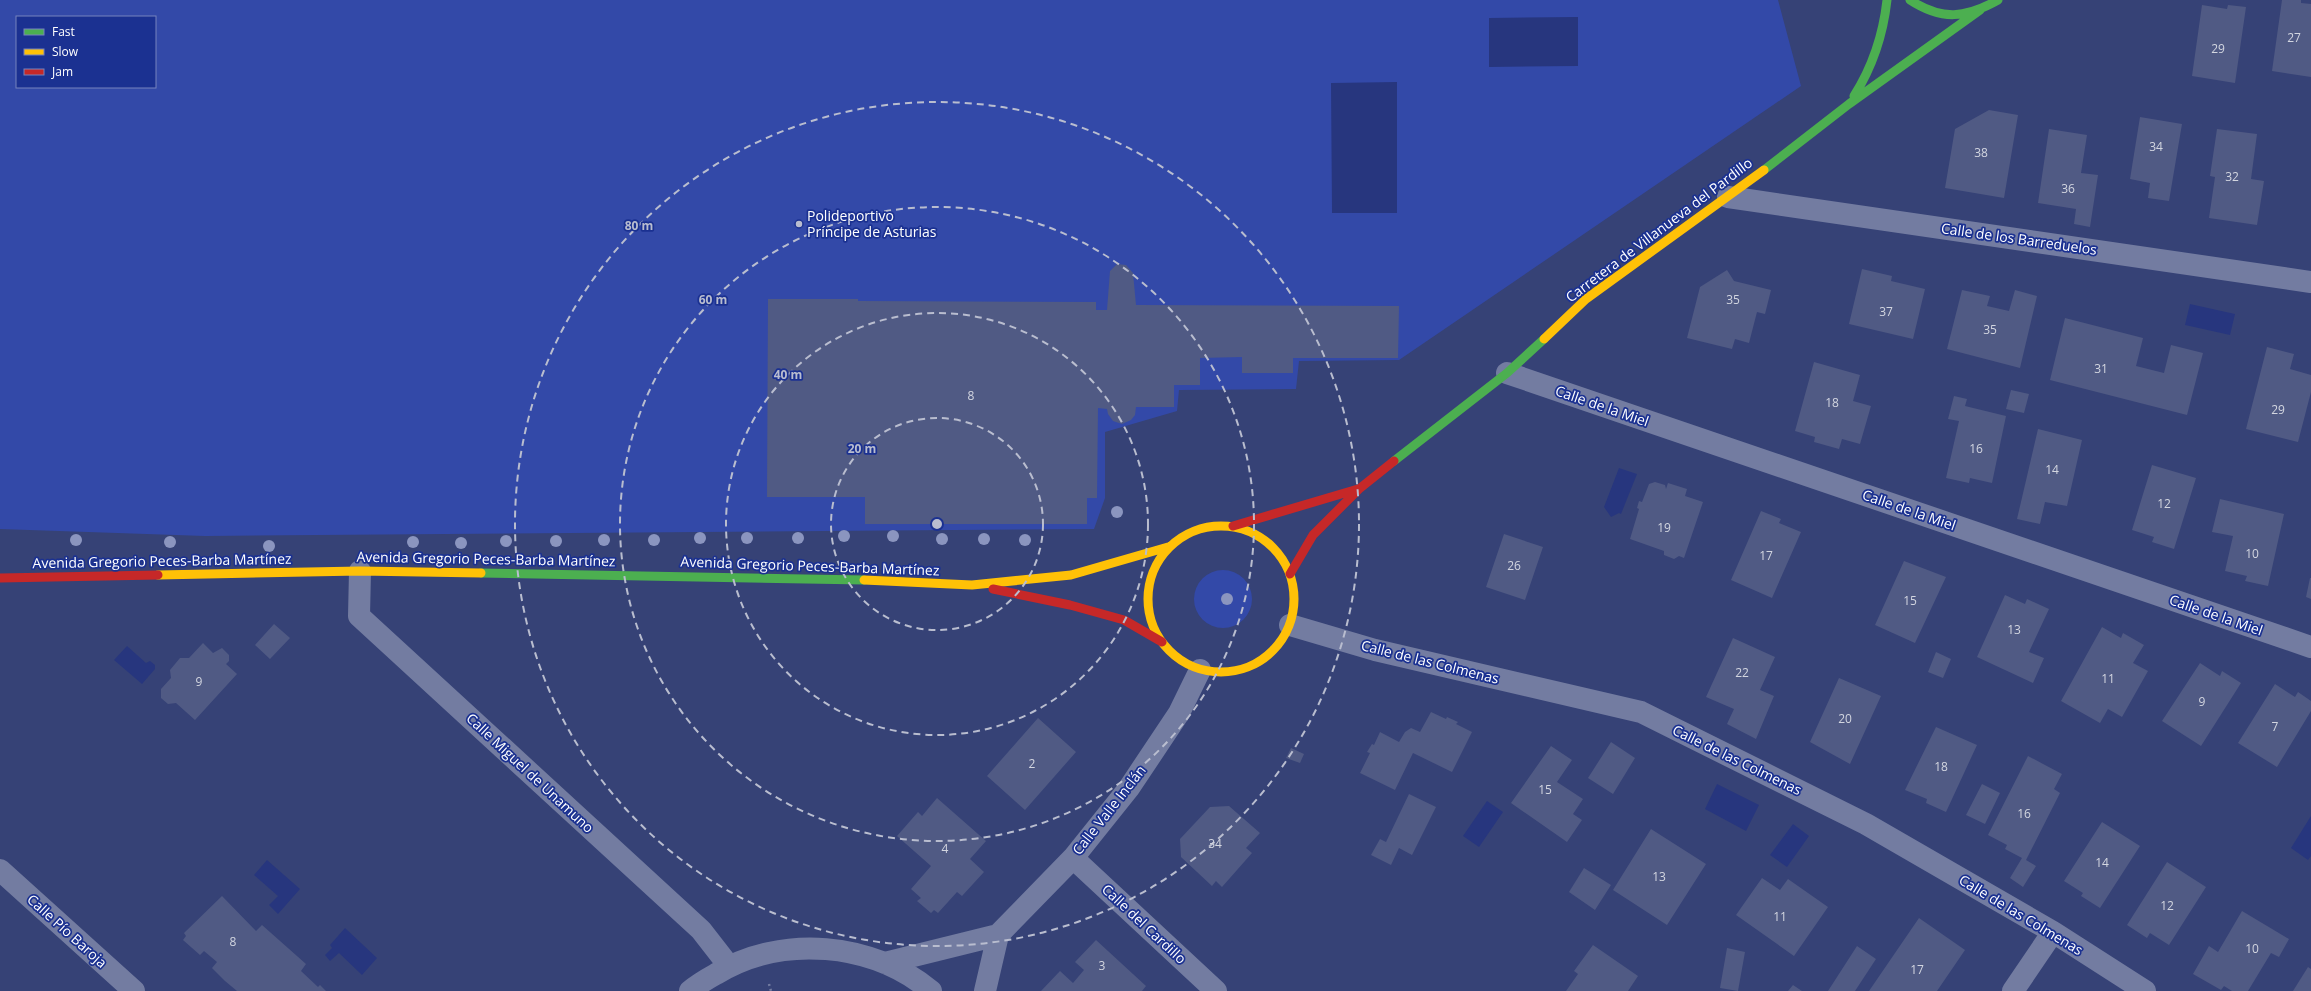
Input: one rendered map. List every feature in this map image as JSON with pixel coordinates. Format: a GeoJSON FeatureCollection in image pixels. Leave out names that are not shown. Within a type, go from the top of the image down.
{"type":"FeatureCollection","features":[{"type":"Feature","properties":{"kind":"street","name":"Carretera de Villanueva del Pardillo"},"geometry":{"type":"LineString","coordinates":[[1849,104],[1866,78],[1879,49],[1887,0]]}},
{"type":"Feature","properties":{"kind":"street"},"geometry":{"type":"LineString","coordinates":[[1910,0],[1920,7],[1939,14],[1960,15],[1980,10],[1998,0]]}},
{"type":"Feature","properties":{"kind":"street","name":"Carretera de Villanueva del Pardillo"},"geometry":{"type":"LineString","coordinates":[[1290,574],[1313,535],[1359,489],[1507,373],[1586,299],[1728,197],[1849,104],[1980,10]]}},
{"type":"Feature","properties":{"kind":"street","name":"Calle de los Barreduelos"},"geometry":{"type":"LineString","coordinates":[[1728,197],[2311,282]]}},
{"type":"Feature","properties":{"kind":"street","name":"Calle de la Miel"},"geometry":{"type":"LineString","coordinates":[[1507,373],[2311,647]]}},
{"type":"Feature","properties":{"kind":"street","name":"Carretera de Villanueva del Pardillo"},"geometry":{"type":"LineString","coordinates":[[1233,526],[1359,489]]}},
{"type":"Feature","properties":{"kind":"street"},"geometry":{"type":"LineString","coordinates":[[1216,526],[1233,526],[1262,537],[1283,560],[1290,574],[1295,599],[1290,625],[1279,644],[1263,659],[1236,670],[1222,673],[1200,670],[1179,659],[1162,642],[1152,624],[1148,604],[1149,583],[1157,564],[1168,547],[1182,536],[1198,529],[1216,526]]}},
{"type":"Feature","properties":{"kind":"street","name":"Avenida Gregorio Peces-Barba Martínez"},"geometry":{"type":"LineString","coordinates":[[0,578],[360,571],[817,578],[972,585],[1071,575],[1168,547]]}},
{"type":"Feature","properties":{"kind":"street","name":"Calle Miguel de Unamuno"},"geometry":{"type":"LineString","coordinates":[[360,571],[359,616],[702,930],[729,966]]}},
{"type":"Feature","properties":{"kind":"street","name":"Avenida Gregorio Peces-Barba Martínez"},"geometry":{"type":"LineString","coordinates":[[972,585],[1070,605],[1124,620],[1162,642]]}},
{"type":"Feature","properties":{"kind":"street","name":"Calle de las Colmenas"},"geometry":{"type":"LineString","coordinates":[[1290,625],[1374,650],[1641,712],[1866,824],[2053,932],[2145,991]]}},
{"type":"Feature","properties":{"kind":"street","name":"Calle Valle Inclán"},"geometry":{"type":"LineString","coordinates":[[998,935],[1073,858],[1129,788],[1179,713],[1200,670]]}},
{"type":"Feature","properties":{"kind":"street","name":"Calle del Cardillo"},"geometry":{"type":"LineString","coordinates":[[1073,858],[1216,991]]}},
{"type":"Feature","properties":{"kind":"street","name":"Calle Pío Baroja"},"geometry":{"type":"LineString","coordinates":[[0,870],[134,991]]}},
{"type":"Feature","properties":{"kind":"street"},"geometry":{"type":"LineString","coordinates":[[2013,991],[2053,932]]}},
{"type":"Feature","properties":{"kind":"street"},"geometry":{"type":"LineString","coordinates":[[886,963],[998,935],[984,991]]}},
{"type":"Feature","properties":{"kind":"street"},"geometry":{"type":"LineString","coordinates":[[690,991],[729,966],[760,954],[807,947],[847,951],[886,963],[926,987]]}},
{"type":"Feature","properties":{"kind":"shaded area","name":"Polideportivo Príncipe de Asturias"},"geometry":{"type":"Polygon","coordinates":[[[0,0],[1778,0],[1801,86],[1399,360],[1299,361],[1296,389],[1179,390],[1177,411],[1105,432],[1105,498],[1094,529],[205,536],[0,529],[0,0]]]}},
{"type":"Feature","properties":{"kind":"shaded area"},"geometry":{"type":"Polygon","coordinates":[[[1578,17],[1578,66],[1489,67],[1489,18],[1578,17]]]}},
{"type":"Feature","properties":{"kind":"shaded area"},"geometry":{"type":"Polygon","coordinates":[[[1397,82],[1397,213],[1332,213],[1331,83],[1397,82]]]}},
{"type":"Feature","properties":{"kind":"shaded area"},"geometry":{"type":"Polygon","coordinates":[[[2190,304],[2235,314],[2230,335],[2185,325],[2190,304]]]}},
{"type":"Feature","properties":{"kind":"shaded area"},"geometry":{"type":"Polygon","coordinates":[[[1619,468],[1637,474],[1621,514],[1619,513],[1611,517],[1604,507],[1619,468]]]}},
{"type":"Feature","properties":{"kind":"shaded area"},"geometry":{"type":"Polygon","coordinates":[[[1223,570],[1234,572],[1247,583],[1250,588],[1252,599],[1250,610],[1239,623],[1234,626],[1223,628],[1212,626],[1199,615],[1196,610],[1194,599],[1196,588],[1207,575],[1212,572],[1223,570]]]}},
{"type":"Feature","properties":{"kind":"shaded area"},"geometry":{"type":"Polygon","coordinates":[[[127,646],[146,663],[150,661],[155,665],[155,669],[142,684],[114,660],[127,646]]]}},
{"type":"Feature","properties":{"kind":"shaded area"},"geometry":{"type":"Polygon","coordinates":[[[1717,784],[1759,805],[1746,831],[1705,809],[1717,784]]]}},
{"type":"Feature","properties":{"kind":"shaded area"},"geometry":{"type":"Polygon","coordinates":[[[1487,801],[1503,812],[1479,847],[1463,836],[1487,801]]]}},
{"type":"Feature","properties":{"kind":"shaded area"},"geometry":{"type":"Polygon","coordinates":[[[2311,816],[2311,856],[2308,860],[2291,848],[2311,816]]]}},
{"type":"Feature","properties":{"kind":"shaded area"},"geometry":{"type":"Polygon","coordinates":[[[1793,824],[1809,836],[1787,867],[1770,855],[1793,824]]]}},
{"type":"Feature","properties":{"kind":"shaded area"},"geometry":{"type":"Polygon","coordinates":[[[267,860],[300,889],[278,914],[269,905],[278,896],[254,875],[267,860]]]}},
{"type":"Feature","properties":{"kind":"shaded area"},"geometry":{"type":"Polygon","coordinates":[[[345,928],[377,958],[362,975],[339,953],[330,961],[325,955],[332,948],[330,945],[345,928]]]}},
{"type":"Feature","properties":{"kind":"building"},"geometry":{"type":"Polygon","coordinates":[[[2282,0],[2301,0],[2301,3],[2311,4],[2311,77],[2272,71],[2282,0]]]}},
{"type":"Feature","properties":{"kind":"building"},"geometry":{"type":"Polygon","coordinates":[[[2202,5],[2227,9],[2228,5],[2246,7],[2235,83],[2192,76],[2202,5]]]}},
{"type":"Feature","properties":{"kind":"building"},"geometry":{"type":"Polygon","coordinates":[[[1989,110],[2018,115],[2004,198],[1945,188],[1955,129],[1989,110]]]}},
{"type":"Feature","properties":{"kind":"building"},"geometry":{"type":"Polygon","coordinates":[[[2140,117],[2182,124],[2169,201],[2148,198],[2150,183],[2130,179],[2140,117]]]}},
{"type":"Feature","properties":{"kind":"building"},"geometry":{"type":"Polygon","coordinates":[[[2049,129],[2087,135],[2081,173],[2098,175],[2090,227],[2074,224],[2076,209],[2038,203],[2049,129]]]}},
{"type":"Feature","properties":{"kind":"building"},"geometry":{"type":"Polygon","coordinates":[[[2217,129],[2257,134],[2251,179],[2264,181],[2257,225],[2209,218],[2215,177],[2210,176],[2217,129]]]}},
{"type":"Feature","properties":{"kind":"building"},"geometry":{"type":"Polygon","coordinates":[[[1117,264],[1126,265],[1133,273],[1136,305],[1399,306],[1398,358],[1293,358],[1293,373],[1242,373],[1242,357],[1200,358],[1200,385],[1174,385],[1174,407],[1136,407],[1135,415],[1131,420],[1122,424],[1113,421],[1108,414],[1107,409],[1098,408],[1097,498],[1087,498],[1087,524],[865,524],[865,497],[767,497],[768,299],[1096,302],[1096,310],[1107,310],[1110,271],[1117,264]]]}},
{"type":"Feature","properties":{"kind":"building"},"geometry":{"type":"Polygon","coordinates":[[[1862,269],[1892,276],[1891,281],[1925,289],[1913,339],[1849,324],[1862,269]]]}},
{"type":"Feature","properties":{"kind":"building"},"geometry":{"type":"Polygon","coordinates":[[[1727,270],[1734,281],[1771,290],[1765,314],[1757,312],[1749,343],[1735,339],[1732,349],[1687,338],[1700,287],[1727,270]]]}},
{"type":"Feature","properties":{"kind":"building"},"geometry":{"type":"Polygon","coordinates":[[[1962,290],[1990,296],[1987,306],[2009,311],[2015,290],[2037,296],[2020,368],[1947,349],[1962,290]]]}},
{"type":"Feature","properties":{"kind":"building"},"geometry":{"type":"Polygon","coordinates":[[[2065,318],[2143,338],[2136,366],[2164,373],[2171,345],[2203,353],[2187,415],[2050,380],[2065,318]]]}},
{"type":"Feature","properties":{"kind":"building"},"geometry":{"type":"Polygon","coordinates":[[[2267,347],[2294,354],[2290,369],[2311,375],[2311,392],[2298,442],[2246,429],[2267,347]]]}},
{"type":"Feature","properties":{"kind":"building"},"geometry":{"type":"Polygon","coordinates":[[[1814,362],[1860,375],[1853,401],[1871,406],[1860,444],[1842,439],[1839,449],[1814,442],[1815,437],[1795,431],[1814,362]]]}},
{"type":"Feature","properties":{"kind":"building"},"geometry":{"type":"Polygon","coordinates":[[[2011,390],[2029,394],[2024,413],[2006,409],[2011,390]]]}},
{"type":"Feature","properties":{"kind":"building"},"geometry":{"type":"Polygon","coordinates":[[[1954,396],[1967,399],[1965,406],[2006,416],[1992,483],[1970,478],[1969,483],[1946,478],[1959,421],[1948,419],[1954,396]]]}},
{"type":"Feature","properties":{"kind":"building"},"geometry":{"type":"Polygon","coordinates":[[[2038,429],[2082,440],[2067,506],[2045,502],[2040,524],[2017,519],[2038,429]]]}},
{"type":"Feature","properties":{"kind":"building"},"geometry":{"type":"Polygon","coordinates":[[[2152,465],[2196,478],[2174,549],[2152,542],[2154,537],[2132,530],[2152,465]]]}},
{"type":"Feature","properties":{"kind":"building"},"geometry":{"type":"Polygon","coordinates":[[[1655,482],[1665,485],[1666,489],[1668,483],[1687,489],[1685,496],[1703,502],[1684,558],[1679,556],[1674,559],[1664,555],[1664,551],[1630,539],[1639,509],[1637,508],[1639,501],[1642,502],[1649,484],[1655,482]]]}},
{"type":"Feature","properties":{"kind":"building"},"geometry":{"type":"Polygon","coordinates":[[[2220,499],[2284,514],[2268,586],[2245,581],[2247,576],[2225,571],[2233,536],[2212,532],[2220,499]]]}},
{"type":"Feature","properties":{"kind":"building"},"geometry":{"type":"Polygon","coordinates":[[[1761,511],[1781,519],[1779,523],[1801,532],[1772,598],[1731,580],[1761,511]]]}},
{"type":"Feature","properties":{"kind":"building"},"geometry":{"type":"Polygon","coordinates":[[[1504,534],[1543,547],[1525,600],[1486,587],[1504,534]]]}},
{"type":"Feature","properties":{"kind":"building"},"geometry":{"type":"Polygon","coordinates":[[[1904,561],[1946,577],[1915,643],[1875,625],[1904,561]]]}},
{"type":"Feature","properties":{"kind":"building"},"geometry":{"type":"Polygon","coordinates":[[[2311,578],[2311,599],[2306,597],[2311,578]]]}},
{"type":"Feature","properties":{"kind":"building"},"geometry":{"type":"Polygon","coordinates":[[[2005,595],[2025,604],[2027,599],[2049,609],[2029,652],[2044,658],[2033,683],[1977,657],[2005,595]]]}},
{"type":"Feature","properties":{"kind":"building"},"geometry":{"type":"Polygon","coordinates":[[[274,624],[290,638],[270,659],[255,645],[274,624]]]}},
{"type":"Feature","properties":{"kind":"building"},"geometry":{"type":"Polygon","coordinates":[[[2102,627],[2121,638],[2123,633],[2144,645],[2133,663],[2148,671],[2122,717],[2108,709],[2100,723],[2061,701],[2102,627]]]}},
{"type":"Feature","properties":{"kind":"building"},"geometry":{"type":"Polygon","coordinates":[[[1733,638],[1775,657],[1760,690],[1774,696],[1756,739],[1727,724],[1734,709],[1706,697],[1733,638]]]}},
{"type":"Feature","properties":{"kind":"building"},"geometry":{"type":"Polygon","coordinates":[[[203,643],[213,653],[222,648],[229,655],[229,661],[226,664],[237,674],[195,720],[176,703],[168,704],[161,698],[161,689],[171,678],[170,670],[180,658],[189,658],[203,643]]]}},
{"type":"Feature","properties":{"kind":"building"},"geometry":{"type":"Polygon","coordinates":[[[1936,652],[1951,659],[1943,678],[1928,672],[1936,652]]]}},
{"type":"Feature","properties":{"kind":"building"},"geometry":{"type":"Polygon","coordinates":[[[2200,663],[2220,676],[2222,671],[2241,683],[2201,746],[2162,721],[2200,663]]]}},
{"type":"Feature","properties":{"kind":"building"},"geometry":{"type":"Polygon","coordinates":[[[1839,678],[1881,696],[1850,764],[1810,742],[1839,678]]]}},
{"type":"Feature","properties":{"kind":"building"},"geometry":{"type":"Polygon","coordinates":[[[2275,684],[2295,697],[2298,692],[2311,701],[2311,711],[2277,767],[2238,743],[2275,684]]]}},
{"type":"Feature","properties":{"kind":"building"},"geometry":{"type":"Polygon","coordinates":[[[1431,712],[1446,719],[1447,717],[1458,722],[1456,724],[1472,732],[1452,772],[1413,753],[1395,790],[1360,773],[1370,753],[1367,752],[1372,744],[1374,745],[1380,732],[1399,742],[1405,732],[1411,728],[1420,732],[1431,712]]]}},
{"type":"Feature","properties":{"kind":"building"},"geometry":{"type":"Polygon","coordinates":[[[1038,718],[1076,752],[1025,810],[987,776],[1038,718]]]}},
{"type":"Feature","properties":{"kind":"building"},"geometry":{"type":"Polygon","coordinates":[[[1936,727],[1977,745],[1946,812],[1926,803],[1927,799],[1905,790],[1936,727]]]}},
{"type":"Feature","properties":{"kind":"building"},"geometry":{"type":"Polygon","coordinates":[[[1611,742],[1635,758],[1613,794],[1588,778],[1611,742]]]}},
{"type":"Feature","properties":{"kind":"building"},"geometry":{"type":"Polygon","coordinates":[[[1551,746],[1572,760],[1557,782],[1583,799],[1573,814],[1582,820],[1567,842],[1511,803],[1551,746]]]}},
{"type":"Feature","properties":{"kind":"building"},"geometry":{"type":"Polygon","coordinates":[[[1291,748],[1304,754],[1300,763],[1286,758],[1291,748]]]}},
{"type":"Feature","properties":{"kind":"building"},"geometry":{"type":"Polygon","coordinates":[[[2028,756],[2062,774],[2054,789],[2060,793],[2026,860],[2036,866],[2023,887],[2010,878],[2022,858],[2005,849],[2007,845],[1988,835],[2028,756]]]}},
{"type":"Feature","properties":{"kind":"building"},"geometry":{"type":"Polygon","coordinates":[[[1982,784],[2000,793],[1985,824],[1966,815],[1982,784]]]}},
{"type":"Feature","properties":{"kind":"building"},"geometry":{"type":"Polygon","coordinates":[[[1409,794],[1436,807],[1412,855],[1399,848],[1391,865],[1371,855],[1380,839],[1386,842],[1409,794]]]}},
{"type":"Feature","properties":{"kind":"building"},"geometry":{"type":"Polygon","coordinates":[[[937,798],[986,841],[970,859],[984,872],[962,896],[957,892],[938,913],[934,910],[931,913],[917,901],[921,898],[911,889],[931,866],[897,836],[918,812],[922,816],[937,798]]]}},
{"type":"Feature","properties":{"kind":"building"},"geometry":{"type":"Polygon","coordinates":[[[1229,806],[1260,833],[1246,848],[1252,853],[1222,887],[1216,881],[1212,886],[1181,857],[1180,839],[1210,807],[1229,806]]]}},
{"type":"Feature","properties":{"kind":"building"},"geometry":{"type":"Polygon","coordinates":[[[2102,822],[2140,846],[2100,908],[2081,896],[2083,893],[2064,881],[2102,822]]]}},
{"type":"Feature","properties":{"kind":"building"},"geometry":{"type":"Polygon","coordinates":[[[1651,829],[1706,864],[1667,925],[1613,890],[1651,829]]]}},
{"type":"Feature","properties":{"kind":"building"},"geometry":{"type":"Polygon","coordinates":[[[2167,862],[2206,887],[2169,945],[2150,933],[2147,938],[2127,925],[2167,862]]]}},
{"type":"Feature","properties":{"kind":"building"},"geometry":{"type":"Polygon","coordinates":[[[1584,868],[1611,885],[1595,910],[1569,892],[1584,868]]]}},
{"type":"Feature","properties":{"kind":"building"},"geometry":{"type":"Polygon","coordinates":[[[1762,878],[1780,890],[1788,879],[1828,907],[1794,956],[1736,915],[1762,878]]]}},
{"type":"Feature","properties":{"kind":"building"},"geometry":{"type":"Polygon","coordinates":[[[222,896],[256,931],[262,925],[306,964],[301,971],[318,987],[320,985],[326,991],[237,991],[225,981],[212,968],[217,962],[204,951],[200,955],[183,940],[186,936],[184,933],[222,896]]]}},
{"type":"Feature","properties":{"kind":"building"},"geometry":{"type":"Polygon","coordinates":[[[2242,911],[2289,939],[2279,957],[2271,953],[2248,991],[2232,991],[2224,986],[2221,990],[2193,974],[2209,946],[2218,952],[2242,911]]]}},
{"type":"Feature","properties":{"kind":"building"},"geometry":{"type":"Polygon","coordinates":[[[1919,918],[1965,950],[1937,991],[1869,991],[1919,918]]]}},
{"type":"Feature","properties":{"kind":"building"},"geometry":{"type":"Polygon","coordinates":[[[1096,940],[1146,986],[1142,991],[1041,991],[1060,971],[1073,983],[1084,970],[1075,962],[1096,940]]]}},
{"type":"Feature","properties":{"kind":"building"},"geometry":{"type":"Polygon","coordinates":[[[1593,945],[1638,976],[1628,991],[1566,991],[1578,974],[1574,971],[1593,945]]]}},
{"type":"Feature","properties":{"kind":"building"},"geometry":{"type":"Polygon","coordinates":[[[1857,946],[1876,959],[1855,991],[1828,991],[1857,946]]]}},
{"type":"Feature","properties":{"kind":"building"},"geometry":{"type":"Polygon","coordinates":[[[1727,948],[1745,952],[1738,991],[1720,988],[1727,948]]]}},
{"type":"Feature","properties":{"kind":"building"},"geometry":{"type":"Polygon","coordinates":[[[2308,967],[2311,969],[2311,991],[2293,991],[2308,967]]]}},
{"type":"Feature","properties":{"kind":"building"},"geometry":{"type":"Polygon","coordinates":[[[1793,985],[1802,991],[1788,991],[1793,985]]]}},
{"type":"Feature","properties":{"kind":"traffic: fast"},"geometry":{"type":"LineString","coordinates":[[1854,96],[1872,62],[1883,26],[1887,0]]}},
{"type":"Feature","properties":{"kind":"traffic: fast"},"geometry":{"type":"LineString","coordinates":[[1910,0],[1933,11],[1954,15],[1975,11],[1998,0]]}},
{"type":"Feature","properties":{"kind":"traffic: fast"},"geometry":{"type":"LineString","coordinates":[[1764,170],[1849,104],[1980,10]]}},
{"type":"Feature","properties":{"kind":"traffic: fast"},"geometry":{"type":"LineString","coordinates":[[1394,461],[1507,373],[1544,339]]}},
{"type":"Feature","properties":{"kind":"traffic: fast"},"geometry":{"type":"LineString","coordinates":[[481,573],[864,580]]}},
{"type":"Feature","properties":{"kind":"traffic: slow"},"geometry":{"type":"LineString","coordinates":[[1544,339],[1586,299],[1764,170]]}},
{"type":"Feature","properties":{"kind":"traffic: slow"},"geometry":{"type":"LineString","coordinates":[[1214,526],[1228,526],[1249,531],[1262,538],[1273,547],[1282,558],[1289,571],[1293,585],[1294,599],[1293,613],[1289,627],[1282,640],[1273,651],[1262,660],[1249,667],[1228,672],[1214,672],[1193,667],[1180,660],[1164,645],[1153,627],[1148,606],[1148,592],[1153,571],[1160,558],[1175,542],[1193,531],[1214,526]]}},
{"type":"Feature","properties":{"kind":"traffic: slow"},"geometry":{"type":"LineString","coordinates":[[864,580],[972,585],[1071,575],[1168,547]]}},
{"type":"Feature","properties":{"kind":"traffic: slow"},"geometry":{"type":"LineString","coordinates":[[158,575],[360,571],[481,573]]}},
{"type":"Feature","properties":{"kind":"traffic: jam"},"geometry":{"type":"LineString","coordinates":[[1290,574],[1313,535],[1359,489],[1394,461]]}},
{"type":"Feature","properties":{"kind":"traffic: jam"},"geometry":{"type":"LineString","coordinates":[[1233,526],[1358,489]]}},
{"type":"Feature","properties":{"kind":"traffic: jam"},"geometry":{"type":"LineString","coordinates":[[0,578],[158,575]]}},
{"type":"Feature","properties":{"kind":"traffic: jam"},"geometry":{"type":"LineString","coordinates":[[993,589],[1070,605],[1124,620],[1162,642]]}},
{"type":"Feature","properties":{"kind":"place","name":"Polideportivo Príncipe de Asturias"},"geometry":{"type":"Point","coordinates":[799,224]}}]}
